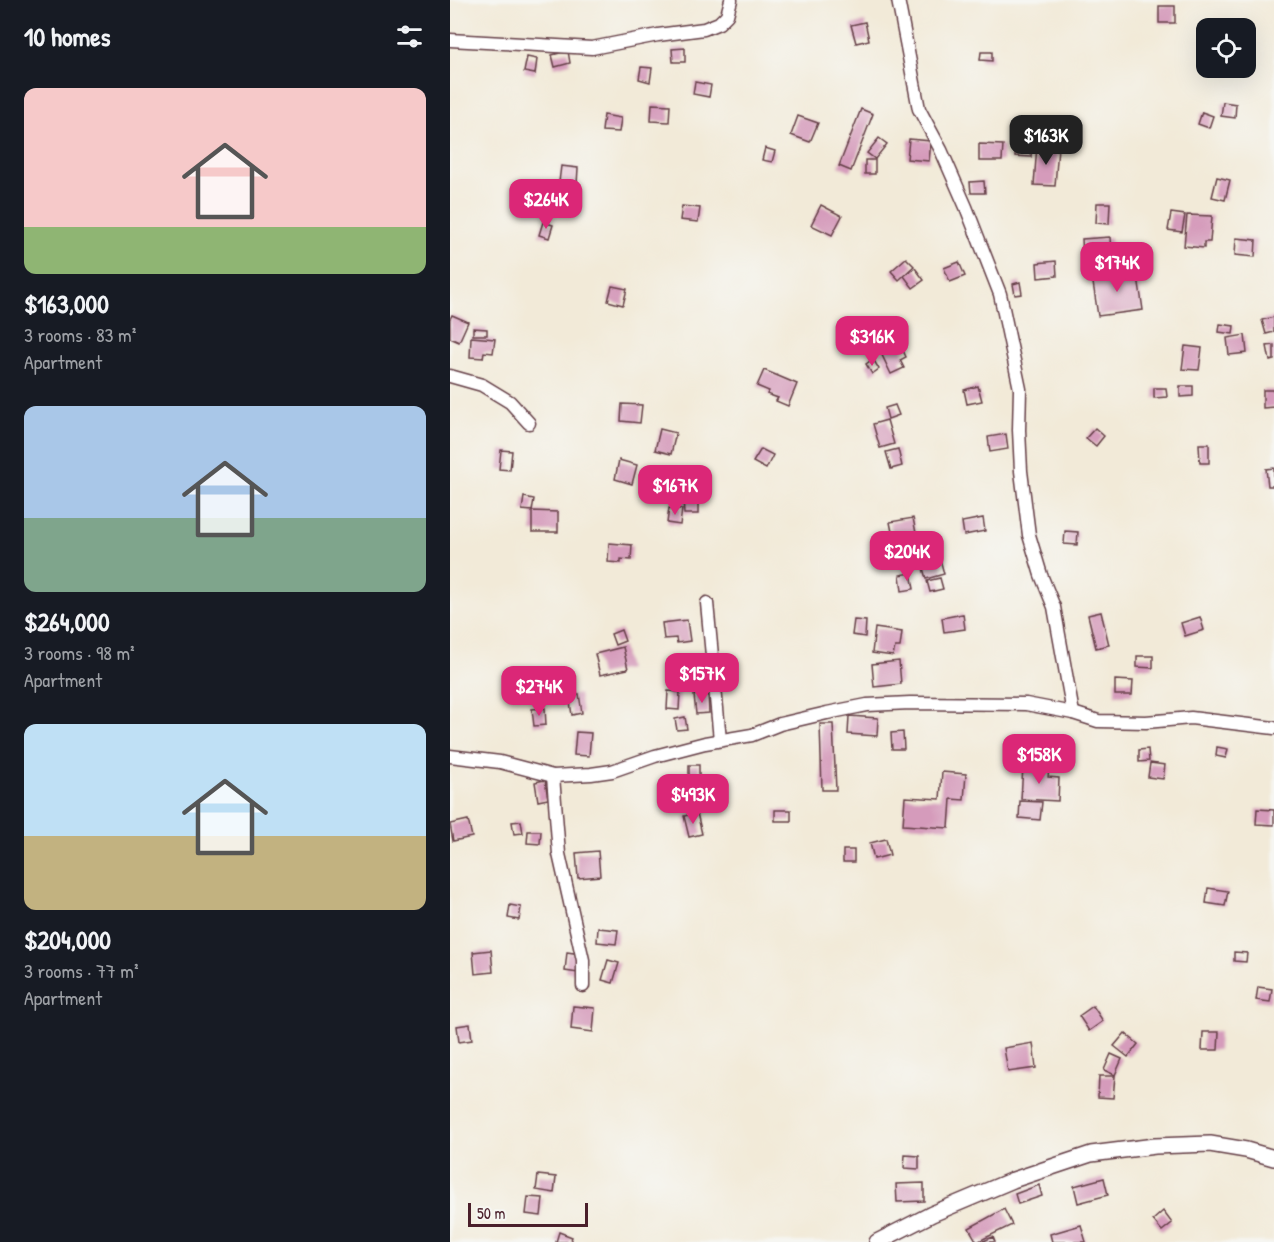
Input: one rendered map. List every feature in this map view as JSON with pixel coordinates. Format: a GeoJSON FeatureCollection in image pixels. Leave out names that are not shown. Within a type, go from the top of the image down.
{"type":"FeatureCollection","features":[{"type":"Feature","properties":{"kind":"street"},"geometry":{"type":"LineString","coordinates":[[450,40],[592,48],[704,29],[718,23],[727,15],[731,0]]}},
{"type":"Feature","properties":{"kind":"street"},"geometry":{"type":"LineString","coordinates":[[898,0],[919,109],[941,150],[966,207],[1000,294],[1020,389],[1021,471],[1029,535],[1054,607],[1072,713]]}},
{"type":"Feature","properties":{"kind":"street"},"geometry":{"type":"LineString","coordinates":[[450,376],[482,385],[510,402],[529,423]]}},
{"type":"Feature","properties":{"kind":"street"},"geometry":{"type":"LineString","coordinates":[[707,603],[720,740]]}},
{"type":"Feature","properties":{"kind":"street"},"geometry":{"type":"LineString","coordinates":[[450,756],[500,762],[553,776],[612,771],[655,756],[720,740],[752,735],[789,722],[867,705],[960,702],[1026,704],[1072,713],[1098,721],[1146,722],[1191,718],[1274,728]]}},
{"type":"Feature","properties":{"kind":"street"},"geometry":{"type":"LineString","coordinates":[[553,776],[559,854],[583,960],[584,986]]}},
{"type":"Feature","properties":{"kind":"street"},"geometry":{"type":"LineString","coordinates":[[877,1242],[932,1214],[1013,1180],[1091,1154],[1155,1146],[1210,1144],[1246,1150],[1274,1158]]}},
{"type":"Feature","properties":{"kind":"building"},"geometry":{"type":"Polygon","coordinates":[[[1159,6],[1175,6],[1175,23],[1159,23],[1159,6]]]}},
{"type":"Feature","properties":{"kind":"building"},"geometry":{"type":"Polygon","coordinates":[[[865,22],[869,40],[856,43],[851,25],[865,22]]]}},
{"type":"Feature","properties":{"kind":"building"},"geometry":{"type":"Polygon","coordinates":[[[685,48],[685,62],[673,62],[672,49],[685,48]]]}},
{"type":"Feature","properties":{"kind":"building"},"geometry":{"type":"Polygon","coordinates":[[[568,51],[570,63],[555,67],[552,55],[568,51]]]}},
{"type":"Feature","properties":{"kind":"building"},"geometry":{"type":"Polygon","coordinates":[[[981,52],[992,52],[992,61],[980,60],[981,52]]]}},
{"type":"Feature","properties":{"kind":"building"},"geometry":{"type":"Polygon","coordinates":[[[527,57],[537,59],[535,74],[524,72],[527,57]]]}},
{"type":"Feature","properties":{"kind":"building"},"geometry":{"type":"Polygon","coordinates":[[[641,67],[652,68],[650,82],[639,79],[641,67]]]}},
{"type":"Feature","properties":{"kind":"building"},"geometry":{"type":"Polygon","coordinates":[[[695,82],[711,85],[709,97],[693,94],[695,82]]]}},
{"type":"Feature","properties":{"kind":"building"},"geometry":{"type":"Polygon","coordinates":[[[1223,102],[1236,104],[1235,118],[1221,116],[1223,102]]]}},
{"type":"Feature","properties":{"kind":"building"},"geometry":{"type":"Polygon","coordinates":[[[652,104],[670,105],[669,122],[651,121],[652,104]]]}},
{"type":"Feature","properties":{"kind":"building"},"geometry":{"type":"Polygon","coordinates":[[[861,109],[873,114],[851,171],[839,166],[861,109]]]}},
{"type":"Feature","properties":{"kind":"building"},"geometry":{"type":"Polygon","coordinates":[[[1202,112],[1213,116],[1209,128],[1198,124],[1202,112]]]}},
{"type":"Feature","properties":{"kind":"building"},"geometry":{"type":"Polygon","coordinates":[[[604,115],[621,118],[619,132],[602,131],[604,115]]]}},
{"type":"Feature","properties":{"kind":"building"},"geometry":{"type":"Polygon","coordinates":[[[798,116],[818,123],[810,142],[791,135],[798,116]]]}},
{"type":"Feature","properties":{"kind":"building"},"geometry":{"type":"Polygon","coordinates":[[[879,138],[887,144],[875,159],[867,153],[879,138]]]}},
{"type":"Feature","properties":{"kind":"building"},"geometry":{"type":"Polygon","coordinates":[[[909,139],[931,141],[929,161],[907,159],[909,139]]]}},
{"type":"Feature","properties":{"kind":"building"},"geometry":{"type":"Polygon","coordinates":[[[1016,143],[1032,144],[1031,157],[1015,156],[1016,143]]]}},
{"type":"Feature","properties":{"kind":"building"},"geometry":{"type":"Polygon","coordinates":[[[979,144],[1003,145],[1002,161],[979,161],[979,144]]]}},
{"type":"Feature","properties":{"kind":"building"},"geometry":{"type":"Polygon","coordinates":[[[1037,145],[1058,147],[1055,186],[1034,185],[1037,145]]]}},
{"type":"Feature","properties":{"kind":"building"},"geometry":{"type":"Polygon","coordinates":[[[765,148],[775,151],[772,162],[762,160],[765,148]]]}},
{"type":"Feature","properties":{"kind":"building"},"geometry":{"type":"Polygon","coordinates":[[[865,160],[875,160],[875,174],[865,174],[865,160]]]}},
{"type":"Feature","properties":{"kind":"building"},"geometry":{"type":"Polygon","coordinates":[[[561,166],[578,168],[577,184],[559,182],[561,166]]]}},
{"type":"Feature","properties":{"kind":"building"},"geometry":{"type":"Polygon","coordinates":[[[1217,177],[1230,180],[1225,200],[1212,197],[1217,177]]]}},
{"type":"Feature","properties":{"kind":"building"},"geometry":{"type":"Polygon","coordinates":[[[984,181],[985,193],[971,193],[970,182],[984,181]]]}},
{"type":"Feature","properties":{"kind":"building"},"geometry":{"type":"Polygon","coordinates":[[[1097,203],[1110,203],[1109,224],[1096,223],[1097,203]]]}},
{"type":"Feature","properties":{"kind":"building"},"geometry":{"type":"Polygon","coordinates":[[[821,205],[842,216],[832,235],[811,225],[821,205]]]}},
{"type":"Feature","properties":{"kind":"building"},"geometry":{"type":"Polygon","coordinates":[[[682,206],[700,208],[698,222],[680,220],[682,206]]]}},
{"type":"Feature","properties":{"kind":"building"},"geometry":{"type":"Polygon","coordinates":[[[1171,213],[1185,215],[1182,232],[1168,230],[1171,213]]]}},
{"type":"Feature","properties":{"kind":"building"},"geometry":{"type":"Polygon","coordinates":[[[1187,215],[1212,216],[1210,242],[1204,242],[1204,248],[1184,246],[1187,215]]]}},
{"type":"Feature","properties":{"kind":"building"},"geometry":{"type":"Polygon","coordinates":[[[543,222],[553,225],[549,238],[539,235],[543,222]]]}},
{"type":"Feature","properties":{"kind":"building"},"geometry":{"type":"Polygon","coordinates":[[[1110,237],[1111,253],[1083,255],[1082,239],[1110,237]]]}},
{"type":"Feature","properties":{"kind":"building"},"geometry":{"type":"Polygon","coordinates":[[[1236,238],[1256,240],[1255,257],[1235,255],[1236,238]]]}},
{"type":"Feature","properties":{"kind":"building"},"geometry":{"type":"Polygon","coordinates":[[[906,258],[914,266],[899,280],[891,271],[906,258]]]}},
{"type":"Feature","properties":{"kind":"building"},"geometry":{"type":"Polygon","coordinates":[[[1056,261],[1057,276],[1038,278],[1037,263],[1056,261]]]}},
{"type":"Feature","properties":{"kind":"building"},"geometry":{"type":"Polygon","coordinates":[[[959,262],[965,276],[950,282],[944,268],[959,262]]]}},
{"type":"Feature","properties":{"kind":"building"},"geometry":{"type":"Polygon","coordinates":[[[915,268],[924,280],[913,288],[904,276],[915,268]]]}},
{"type":"Feature","properties":{"kind":"building"},"geometry":{"type":"Polygon","coordinates":[[[1137,270],[1143,310],[1098,316],[1092,276],[1137,270]]]}},
{"type":"Feature","properties":{"kind":"building"},"geometry":{"type":"Polygon","coordinates":[[[1020,282],[1022,294],[1015,295],[1013,284],[1020,282]]]}},
{"type":"Feature","properties":{"kind":"building"},"geometry":{"type":"Polygon","coordinates":[[[612,286],[627,289],[623,305],[608,301],[612,286]]]}},
{"type":"Feature","properties":{"kind":"building"},"geometry":{"type":"Polygon","coordinates":[[[452,315],[468,322],[459,342],[450,338],[452,315]]]}},
{"type":"Feature","properties":{"kind":"building"},"geometry":{"type":"Polygon","coordinates":[[[1274,317],[1274,332],[1266,334],[1262,320],[1274,317]]]}},
{"type":"Feature","properties":{"kind":"building"},"geometry":{"type":"Polygon","coordinates":[[[1220,324],[1234,326],[1233,334],[1219,332],[1220,324]]]}},
{"type":"Feature","properties":{"kind":"building"},"geometry":{"type":"Polygon","coordinates":[[[473,328],[487,329],[487,335],[473,335],[473,328]]]}},
{"type":"Feature","properties":{"kind":"building"},"geometry":{"type":"Polygon","coordinates":[[[1245,335],[1247,353],[1229,355],[1227,338],[1245,335]]]}},
{"type":"Feature","properties":{"kind":"building"},"geometry":{"type":"Polygon","coordinates":[[[471,337],[495,339],[493,353],[484,352],[483,358],[470,357],[471,337]]]}},
{"type":"Feature","properties":{"kind":"building"},"geometry":{"type":"Polygon","coordinates":[[[900,344],[906,357],[900,360],[904,368],[891,374],[881,353],[900,344]]]}},
{"type":"Feature","properties":{"kind":"building"},"geometry":{"type":"Polygon","coordinates":[[[1274,345],[1274,360],[1270,361],[1267,346],[1274,345]]]}},
{"type":"Feature","properties":{"kind":"building"},"geometry":{"type":"Polygon","coordinates":[[[1185,346],[1202,348],[1199,370],[1182,369],[1185,346]]]}},
{"type":"Feature","properties":{"kind":"building"},"geometry":{"type":"Polygon","coordinates":[[[873,359],[879,369],[872,374],[866,364],[873,359]]]}},
{"type":"Feature","properties":{"kind":"building"},"geometry":{"type":"Polygon","coordinates":[[[764,370],[797,384],[788,406],[776,401],[778,398],[767,394],[769,391],[757,386],[764,370]]]}},
{"type":"Feature","properties":{"kind":"building"},"geometry":{"type":"Polygon","coordinates":[[[978,386],[982,401],[967,404],[964,390],[978,386]]]}},
{"type":"Feature","properties":{"kind":"building"},"geometry":{"type":"Polygon","coordinates":[[[1180,386],[1193,386],[1193,396],[1180,397],[1180,386]]]}},
{"type":"Feature","properties":{"kind":"building"},"geometry":{"type":"Polygon","coordinates":[[[1154,388],[1166,388],[1167,397],[1154,398],[1154,388]]]}},
{"type":"Feature","properties":{"kind":"building"},"geometry":{"type":"Polygon","coordinates":[[[1263,390],[1274,390],[1274,407],[1263,408],[1263,390]]]}},
{"type":"Feature","properties":{"kind":"building"},"geometry":{"type":"Polygon","coordinates":[[[622,404],[642,405],[640,423],[621,421],[622,404]]]}},
{"type":"Feature","properties":{"kind":"building"},"geometry":{"type":"Polygon","coordinates":[[[895,405],[899,415],[888,419],[885,408],[895,405]]]}},
{"type":"Feature","properties":{"kind":"building"},"geometry":{"type":"Polygon","coordinates":[[[887,420],[894,444],[880,448],[873,424],[887,420]]]}},
{"type":"Feature","properties":{"kind":"building"},"geometry":{"type":"Polygon","coordinates":[[[1095,428],[1104,436],[1096,446],[1086,438],[1095,428]]]}},
{"type":"Feature","properties":{"kind":"building"},"geometry":{"type":"Polygon","coordinates":[[[660,429],[676,433],[671,454],[655,450],[660,429]]]}},
{"type":"Feature","properties":{"kind":"building"},"geometry":{"type":"Polygon","coordinates":[[[1006,434],[1008,449],[990,452],[988,437],[1006,434]]]}},
{"type":"Feature","properties":{"kind":"building"},"geometry":{"type":"Polygon","coordinates":[[[1199,444],[1209,444],[1209,463],[1200,463],[1199,444]]]}},
{"type":"Feature","properties":{"kind":"building"},"geometry":{"type":"Polygon","coordinates":[[[761,449],[773,455],[766,469],[753,462],[761,449]]]}},
{"type":"Feature","properties":{"kind":"building"},"geometry":{"type":"Polygon","coordinates":[[[898,449],[902,466],[891,469],[886,452],[898,449]]]}},
{"type":"Feature","properties":{"kind":"building"},"geometry":{"type":"Polygon","coordinates":[[[501,450],[512,451],[510,470],[499,469],[501,450]]]}},
{"type":"Feature","properties":{"kind":"building"},"geometry":{"type":"Polygon","coordinates":[[[619,460],[637,465],[632,484],[615,479],[619,460]]]}},
{"type":"Feature","properties":{"kind":"building"},"geometry":{"type":"Polygon","coordinates":[[[1274,468],[1274,486],[1268,486],[1266,469],[1274,468]]]}},
{"type":"Feature","properties":{"kind":"building"},"geometry":{"type":"Polygon","coordinates":[[[524,497],[534,499],[532,511],[522,510],[524,497]]]}},
{"type":"Feature","properties":{"kind":"building"},"geometry":{"type":"Polygon","coordinates":[[[683,498],[698,498],[698,514],[684,514],[683,498]]]}},
{"type":"Feature","properties":{"kind":"building"},"geometry":{"type":"Polygon","coordinates":[[[669,508],[682,509],[680,525],[667,523],[669,508]]]}},
{"type":"Feature","properties":{"kind":"building"},"geometry":{"type":"Polygon","coordinates":[[[532,511],[558,512],[558,532],[532,532],[532,511]]]}},
{"type":"Feature","properties":{"kind":"building"},"geometry":{"type":"Polygon","coordinates":[[[913,518],[918,543],[895,547],[890,522],[913,518]]]}},
{"type":"Feature","properties":{"kind":"building"},"geometry":{"type":"Polygon","coordinates":[[[983,518],[985,531],[964,535],[962,522],[983,518]]]}},
{"type":"Feature","properties":{"kind":"building"},"geometry":{"type":"Polygon","coordinates":[[[1065,531],[1078,532],[1077,545],[1064,544],[1065,531]]]}},
{"type":"Feature","properties":{"kind":"building"},"geometry":{"type":"Polygon","coordinates":[[[609,543],[632,545],[631,560],[621,559],[621,563],[608,562],[609,543]]]}},
{"type":"Feature","properties":{"kind":"building"},"geometry":{"type":"Polygon","coordinates":[[[921,552],[924,560],[908,567],[905,559],[921,552]]]}},
{"type":"Feature","properties":{"kind":"building"},"geometry":{"type":"Polygon","coordinates":[[[940,559],[944,574],[926,579],[922,564],[940,559]]]}},
{"type":"Feature","properties":{"kind":"building"},"geometry":{"type":"Polygon","coordinates":[[[911,573],[914,589],[902,591],[900,575],[911,573]]]}},
{"type":"Feature","properties":{"kind":"building"},"geometry":{"type":"Polygon","coordinates":[[[940,578],[943,589],[930,592],[927,581],[940,578]]]}},
{"type":"Feature","properties":{"kind":"building"},"geometry":{"type":"Polygon","coordinates":[[[1101,612],[1109,645],[1096,648],[1088,615],[1101,612]]]}},
{"type":"Feature","properties":{"kind":"building"},"geometry":{"type":"Polygon","coordinates":[[[963,614],[965,629],[944,632],[942,618],[963,614]]]}},
{"type":"Feature","properties":{"kind":"building"},"geometry":{"type":"Polygon","coordinates":[[[1200,617],[1204,630],[1185,636],[1181,623],[1200,617]]]}},
{"type":"Feature","properties":{"kind":"building"},"geometry":{"type":"Polygon","coordinates":[[[687,620],[690,641],[677,643],[676,638],[664,639],[662,623],[687,620]]]}},
{"type":"Feature","properties":{"kind":"building"},"geometry":{"type":"Polygon","coordinates":[[[854,620],[866,621],[865,637],[852,635],[854,620]]]}},
{"type":"Feature","properties":{"kind":"building"},"geometry":{"type":"Polygon","coordinates":[[[875,628],[902,632],[900,647],[895,647],[893,656],[872,653],[875,628]]]}},
{"type":"Feature","properties":{"kind":"building"},"geometry":{"type":"Polygon","coordinates":[[[621,630],[625,641],[615,645],[611,634],[621,630]]]}},
{"type":"Feature","properties":{"kind":"building"},"geometry":{"type":"Polygon","coordinates":[[[623,647],[628,669],[600,675],[595,654],[623,647]]]}},
{"type":"Feature","properties":{"kind":"building"},"geometry":{"type":"Polygon","coordinates":[[[1137,656],[1153,656],[1153,668],[1137,667],[1137,656]]]}},
{"type":"Feature","properties":{"kind":"building"},"geometry":{"type":"Polygon","coordinates":[[[899,661],[901,684],[874,687],[872,664],[899,661]]]}},
{"type":"Feature","properties":{"kind":"building"},"geometry":{"type":"Polygon","coordinates":[[[559,669],[562,685],[545,687],[542,672],[559,669]]]}},
{"type":"Feature","properties":{"kind":"building"},"geometry":{"type":"Polygon","coordinates":[[[1115,680],[1133,681],[1132,695],[1115,695],[1115,680]]]}},
{"type":"Feature","properties":{"kind":"building"},"geometry":{"type":"Polygon","coordinates":[[[668,691],[680,692],[679,710],[667,709],[668,691]]]}},
{"type":"Feature","properties":{"kind":"building"},"geometry":{"type":"Polygon","coordinates":[[[579,694],[582,713],[572,715],[569,696],[579,694]]]}},
{"type":"Feature","properties":{"kind":"building"},"geometry":{"type":"Polygon","coordinates":[[[708,694],[709,713],[696,714],[694,695],[708,694]]]}},
{"type":"Feature","properties":{"kind":"building"},"geometry":{"type":"Polygon","coordinates":[[[545,708],[546,725],[534,726],[532,709],[545,708]]]}},
{"type":"Feature","properties":{"kind":"building"},"geometry":{"type":"Polygon","coordinates":[[[849,716],[878,718],[877,736],[848,734],[849,716]]]}},
{"type":"Feature","properties":{"kind":"building"},"geometry":{"type":"Polygon","coordinates":[[[685,717],[687,729],[677,730],[675,719],[685,717]]]}},
{"type":"Feature","properties":{"kind":"building"},"geometry":{"type":"Polygon","coordinates":[[[820,724],[833,724],[836,790],[822,790],[820,724]]]}},
{"type":"Feature","properties":{"kind":"building"},"geometry":{"type":"Polygon","coordinates":[[[576,732],[591,733],[589,756],[574,755],[576,732]]]}},
{"type":"Feature","properties":{"kind":"building"},"geometry":{"type":"Polygon","coordinates":[[[903,732],[904,749],[892,749],[891,733],[903,732]]]}},
{"type":"Feature","properties":{"kind":"building"},"geometry":{"type":"Polygon","coordinates":[[[1217,747],[1228,749],[1226,758],[1216,756],[1217,747]]]}},
{"type":"Feature","properties":{"kind":"building"},"geometry":{"type":"Polygon","coordinates":[[[1148,749],[1149,761],[1139,762],[1139,750],[1148,749]]]}},
{"type":"Feature","properties":{"kind":"building"},"geometry":{"type":"Polygon","coordinates":[[[1150,763],[1165,765],[1163,779],[1148,777],[1150,763]]]}},
{"type":"Feature","properties":{"kind":"building"},"geometry":{"type":"Polygon","coordinates":[[[689,765],[699,765],[699,779],[689,779],[689,765]]]}},
{"type":"Feature","properties":{"kind":"building"},"geometry":{"type":"Polygon","coordinates":[[[1023,766],[1049,768],[1048,777],[1059,778],[1058,801],[1021,799],[1023,766]]]}},
{"type":"Feature","properties":{"kind":"building"},"geometry":{"type":"Polygon","coordinates":[[[942,772],[966,774],[964,800],[951,799],[949,828],[903,825],[905,797],[940,799],[942,772]]]}},
{"type":"Feature","properties":{"kind":"building"},"geometry":{"type":"Polygon","coordinates":[[[545,780],[548,799],[538,801],[535,782],[545,780]]]}},
{"type":"Feature","properties":{"kind":"building"},"geometry":{"type":"Polygon","coordinates":[[[1020,801],[1042,802],[1040,820],[1019,818],[1020,801]]]}},
{"type":"Feature","properties":{"kind":"building"},"geometry":{"type":"Polygon","coordinates":[[[1257,809],[1274,810],[1274,825],[1256,824],[1257,809]]]}},
{"type":"Feature","properties":{"kind":"building"},"geometry":{"type":"Polygon","coordinates":[[[775,810],[791,810],[791,821],[775,821],[775,810]]]}},
{"type":"Feature","properties":{"kind":"building"},"geometry":{"type":"Polygon","coordinates":[[[697,813],[702,834],[689,837],[684,816],[697,813]]]}},
{"type":"Feature","properties":{"kind":"building"},"geometry":{"type":"Polygon","coordinates":[[[468,820],[472,837],[453,841],[450,824],[468,820]]]}},
{"type":"Feature","properties":{"kind":"building"},"geometry":{"type":"Polygon","coordinates":[[[521,821],[523,833],[514,834],[512,822],[521,821]]]}},
{"type":"Feature","properties":{"kind":"building"},"geometry":{"type":"Polygon","coordinates":[[[528,831],[541,831],[540,844],[527,843],[528,831]]]}},
{"type":"Feature","properties":{"kind":"building"},"geometry":{"type":"Polygon","coordinates":[[[886,839],[890,855],[874,859],[870,843],[886,839]]]}},
{"type":"Feature","properties":{"kind":"building"},"geometry":{"type":"Polygon","coordinates":[[[843,850],[854,850],[854,862],[843,862],[843,850]]]}},
{"type":"Feature","properties":{"kind":"building"},"geometry":{"type":"Polygon","coordinates":[[[598,851],[600,876],[578,878],[576,853],[598,851]]]}},
{"type":"Feature","properties":{"kind":"building"},"geometry":{"type":"Polygon","coordinates":[[[1208,888],[1228,891],[1225,906],[1206,903],[1208,888]]]}},
{"type":"Feature","properties":{"kind":"building"},"geometry":{"type":"Polygon","coordinates":[[[510,905],[521,907],[519,920],[508,918],[510,905]]]}},
{"type":"Feature","properties":{"kind":"building"},"geometry":{"type":"Polygon","coordinates":[[[598,928],[618,930],[616,944],[597,942],[598,928]]]}},
{"type":"Feature","properties":{"kind":"building"},"geometry":{"type":"Polygon","coordinates":[[[491,950],[493,972],[475,974],[473,952],[491,950]]]}},
{"type":"Feature","properties":{"kind":"building"},"geometry":{"type":"Polygon","coordinates":[[[567,952],[580,954],[578,973],[565,971],[567,952]]]}},
{"type":"Feature","properties":{"kind":"building"},"geometry":{"type":"Polygon","coordinates":[[[1234,952],[1247,953],[1246,962],[1234,961],[1234,952]]]}},
{"type":"Feature","properties":{"kind":"building"},"geometry":{"type":"Polygon","coordinates":[[[608,960],[619,963],[613,983],[602,980],[608,960]]]}},
{"type":"Feature","properties":{"kind":"building"},"geometry":{"type":"Polygon","coordinates":[[[1258,987],[1272,989],[1270,1002],[1256,1000],[1258,987]]]}},
{"type":"Feature","properties":{"kind":"building"},"geometry":{"type":"Polygon","coordinates":[[[573,1006],[595,1008],[593,1032],[571,1029],[573,1006]]]}},
{"type":"Feature","properties":{"kind":"building"},"geometry":{"type":"Polygon","coordinates":[[[1093,1006],[1103,1021],[1089,1031],[1079,1016],[1093,1006]]]}},
{"type":"Feature","properties":{"kind":"building"},"geometry":{"type":"Polygon","coordinates":[[[470,1024],[472,1040],[459,1042],[457,1026],[470,1024]]]}},
{"type":"Feature","properties":{"kind":"building"},"geometry":{"type":"Polygon","coordinates":[[[1203,1032],[1219,1032],[1218,1050],[1202,1050],[1203,1032]]]}},
{"type":"Feature","properties":{"kind":"building"},"geometry":{"type":"Polygon","coordinates":[[[1125,1033],[1138,1044],[1128,1057],[1114,1046],[1125,1033]]]}},
{"type":"Feature","properties":{"kind":"building"},"geometry":{"type":"Polygon","coordinates":[[[1033,1043],[1036,1068],[1008,1072],[1004,1048],[1033,1043]]]}},
{"type":"Feature","properties":{"kind":"building"},"geometry":{"type":"Polygon","coordinates":[[[1111,1054],[1122,1059],[1115,1075],[1104,1070],[1111,1054]]]}},
{"type":"Feature","properties":{"kind":"building"},"geometry":{"type":"Polygon","coordinates":[[[1099,1076],[1115,1076],[1113,1098],[1098,1097],[1099,1076]]]}},
{"type":"Feature","properties":{"kind":"building"},"geometry":{"type":"Polygon","coordinates":[[[905,1155],[919,1156],[919,1169],[904,1168],[905,1155]]]}},
{"type":"Feature","properties":{"kind":"building"},"geometry":{"type":"Polygon","coordinates":[[[538,1175],[556,1177],[554,1193],[536,1190],[538,1175]]]}},
{"type":"Feature","properties":{"kind":"building"},"geometry":{"type":"Polygon","coordinates":[[[1104,1178],[1108,1195],[1078,1203],[1074,1186],[1104,1178]]]}},
{"type":"Feature","properties":{"kind":"building"},"geometry":{"type":"Polygon","coordinates":[[[924,1183],[924,1201],[897,1202],[896,1184],[924,1183]]]}},
{"type":"Feature","properties":{"kind":"building"},"geometry":{"type":"Polygon","coordinates":[[[1039,1185],[1042,1196],[1018,1204],[1015,1194],[1039,1185]]]}},
{"type":"Feature","properties":{"kind":"building"},"geometry":{"type":"Polygon","coordinates":[[[528,1197],[543,1198],[541,1216],[526,1214],[528,1197]]]}},
{"type":"Feature","properties":{"kind":"building"},"geometry":{"type":"Polygon","coordinates":[[[1004,1209],[1012,1225],[977,1242],[969,1228],[1004,1209]]]}},
{"type":"Feature","properties":{"kind":"building"},"geometry":{"type":"Polygon","coordinates":[[[1163,1211],[1172,1223],[1162,1231],[1153,1220],[1163,1211]]]}},
{"type":"Feature","properties":{"kind":"building"},"geometry":{"type":"Polygon","coordinates":[[[1081,1225],[1086,1242],[1052,1242],[1050,1234],[1081,1225]]]}},
{"type":"Feature","properties":{"kind":"building"},"geometry":{"type":"Polygon","coordinates":[[[559,1232],[572,1237],[570,1242],[556,1242],[559,1232]]]}},
{"type":"Feature","properties":{"kind":"building"},"geometry":{"type":"Polygon","coordinates":[[[993,1237],[995,1242],[981,1242],[993,1237]]]}}]}
